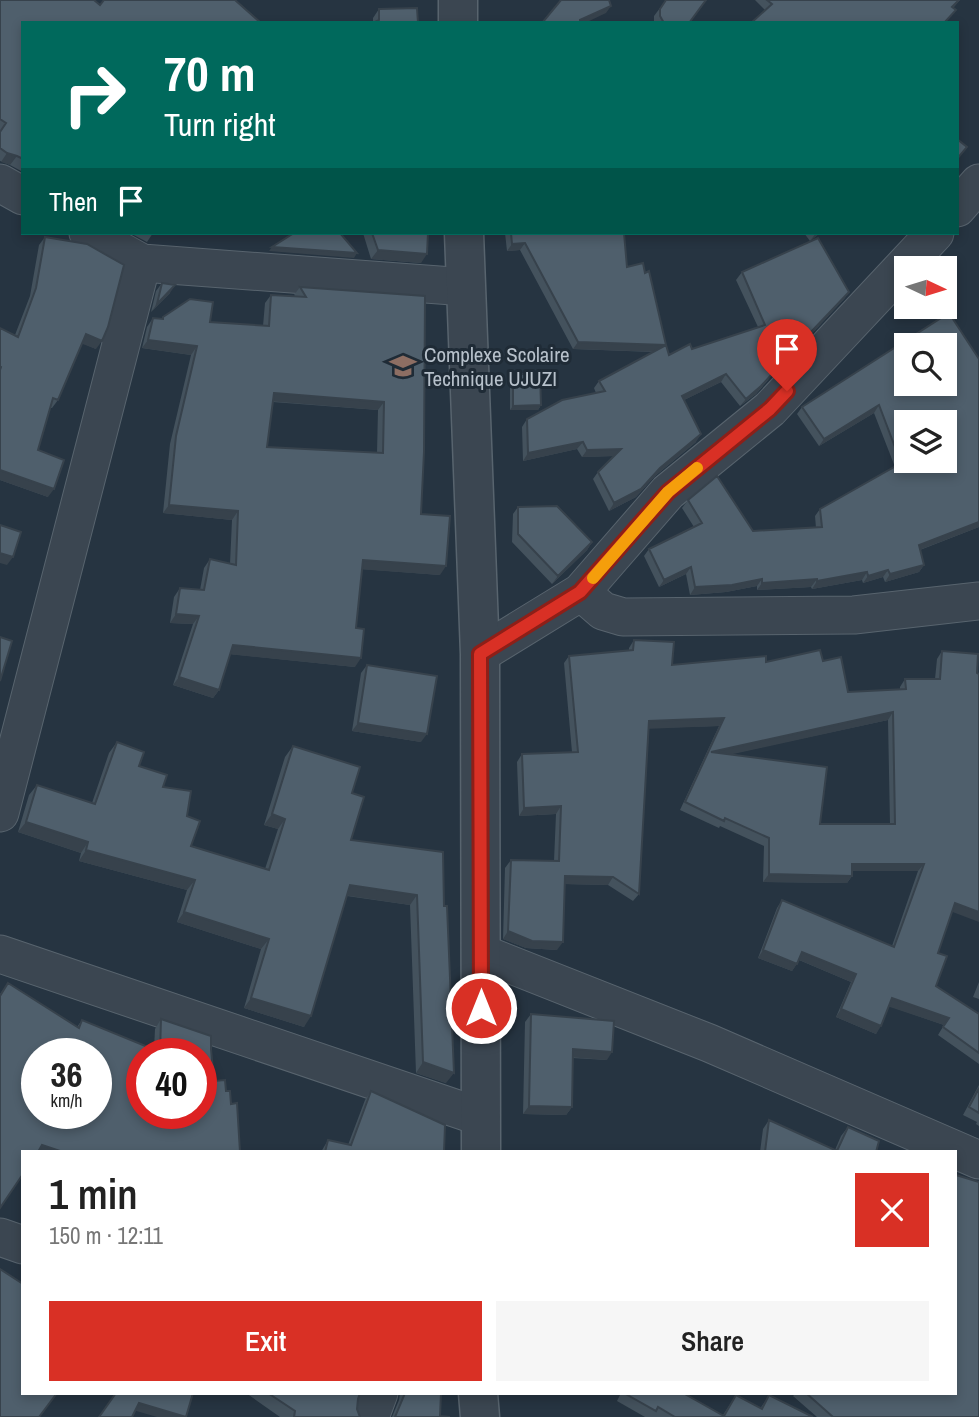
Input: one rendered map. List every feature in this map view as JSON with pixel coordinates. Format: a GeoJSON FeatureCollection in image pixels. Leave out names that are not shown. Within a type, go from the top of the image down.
{"type":"FeatureCollection","features":[{"type":"Feature","properties":{"kind":"street"},"geometry":{"type":"LineString","coordinates":[[458,0],[458,21]]}},
{"type":"Feature","properties":{"kind":"street"},"geometry":{"type":"LineString","coordinates":[[0,183],[21,195]]}},
{"type":"Feature","properties":{"kind":"street"},"geometry":{"type":"LineString","coordinates":[[959,206],[979,183]]}},
{"type":"Feature","properties":{"kind":"street"},"geometry":{"type":"LineString","coordinates":[[93,235],[142,263],[466,287]]}},
{"type":"Feature","properties":{"kind":"street"},"geometry":{"type":"LineString","coordinates":[[0,954],[481,1134],[480,654],[464,235]]}},
{"type":"Feature","properties":{"kind":"street"},"geometry":{"type":"LineString","coordinates":[[480,654],[580,592],[668,492],[770,409],[933,235]]}},
{"type":"Feature","properties":{"kind":"street"},"geometry":{"type":"LineString","coordinates":[[0,813],[142,263]]}},
{"type":"Feature","properties":{"kind":"street"},"geometry":{"type":"LineString","coordinates":[[580,592],[603,611],[624,617],[854,615],[979,601]]}},
{"type":"Feature","properties":{"kind":"street"},"geometry":{"type":"LineString","coordinates":[[481,953],[709,1043],[956,1150]]}},
{"type":"Feature","properties":{"kind":"street"},"geometry":{"type":"LineString","coordinates":[[957,1150],[979,1160]]}},
{"type":"Feature","properties":{"kind":"street"},"geometry":{"type":"LineString","coordinates":[[0,1237],[21,1244]]}},
{"type":"Feature","properties":{"kind":"street"},"geometry":{"type":"LineString","coordinates":[[370,1417],[378,1395]]}},
{"type":"Feature","properties":{"kind":"street"},"geometry":{"type":"LineString","coordinates":[[478,1395],[480,1417]]}},
{"type":"Feature","properties":{"kind":"building"},"geometry":{"type":"Polygon","coordinates":[[[0,0],[94,0],[100,5],[104,0],[235,0],[259,21],[21,21],[21,158],[0,148],[0,132],[6,123],[0,119],[0,0]]]}},
{"type":"Feature","properties":{"kind":"building"},"geometry":{"type":"Polygon","coordinates":[[[561,0],[609,0],[611,6],[580,21],[544,21],[561,0]]]}},
{"type":"Feature","properties":{"kind":"building"},"geometry":{"type":"Polygon","coordinates":[[[666,0],[706,0],[690,21],[663,21],[660,9],[666,0]]]}},
{"type":"Feature","properties":{"kind":"building"},"geometry":{"type":"Polygon","coordinates":[[[767,0],[959,0],[952,7],[956,10],[946,21],[753,21],[772,4],[767,0]]]}},
{"type":"Feature","properties":{"kind":"building"},"geometry":{"type":"Polygon","coordinates":[[[417,8],[418,21],[377,21],[379,9],[417,8]]]}},
{"type":"Feature","properties":{"kind":"building"},"geometry":{"type":"Polygon","coordinates":[[[959,141],[967,147],[959,157],[959,141]]]}},
{"type":"Feature","properties":{"kind":"building"},"geometry":{"type":"Polygon","coordinates":[[[291,235],[342,235],[357,253],[272,247],[291,235]]]}},
{"type":"Feature","properties":{"kind":"building"},"geometry":{"type":"Polygon","coordinates":[[[373,235],[428,235],[427,254],[378,250],[373,235]]]}},
{"type":"Feature","properties":{"kind":"building"},"geometry":{"type":"Polygon","coordinates":[[[511,235],[624,235],[627,267],[643,263],[645,273],[649,271],[666,345],[578,342],[525,243],[512,244],[511,235]]]}},
{"type":"Feature","properties":{"kind":"building"},"geometry":{"type":"Polygon","coordinates":[[[45,237],[87,244],[124,265],[102,341],[86,334],[58,400],[53,398],[38,450],[64,460],[54,489],[0,470],[0,328],[18,337],[36,288],[45,237]]]}},
{"type":"Feature","properties":{"kind":"building"},"geometry":{"type":"Polygon","coordinates":[[[818,238],[849,292],[810,333],[786,348],[788,355],[765,362],[773,373],[746,399],[726,374],[682,396],[701,434],[660,468],[641,489],[614,503],[598,472],[621,449],[587,450],[583,442],[528,453],[527,419],[562,400],[605,391],[599,381],[666,345],[669,355],[690,344],[692,349],[765,325],[742,272],[818,238]]]}},
{"type":"Feature","properties":{"kind":"building"},"geometry":{"type":"Polygon","coordinates":[[[162,283],[175,285],[157,304],[162,283]]]}},
{"type":"Feature","properties":{"kind":"building"},"geometry":{"type":"Polygon","coordinates":[[[300,287],[425,296],[421,514],[450,516],[446,566],[363,560],[356,628],[364,629],[361,658],[233,645],[219,690],[179,677],[199,616],[176,614],[180,588],[204,590],[210,559],[236,565],[238,511],[169,505],[176,436],[197,346],[148,340],[153,318],[163,319],[190,299],[213,302],[210,322],[269,326],[271,295],[306,297],[300,287]],[[274,393],[267,447],[383,453],[384,402],[274,393]]]}},
{"type":"Feature","properties":{"kind":"building"},"geometry":{"type":"Polygon","coordinates":[[[940,319],[953,319],[979,359],[979,522],[919,545],[924,565],[890,574],[888,570],[868,576],[867,572],[817,581],[762,583],[762,579],[732,585],[695,587],[691,567],[664,580],[649,549],[702,523],[688,500],[717,476],[753,531],[822,527],[820,509],[894,467],[894,473],[957,473],[957,410],[894,410],[894,445],[879,405],[824,439],[802,407],[894,348],[894,396],[957,396],[957,333],[918,333],[940,319]]]}},
{"type":"Feature","properties":{"kind":"building"},"geometry":{"type":"Polygon","coordinates":[[[513,374],[540,374],[541,405],[513,406],[513,374]]]}},
{"type":"Feature","properties":{"kind":"building"},"geometry":{"type":"Polygon","coordinates":[[[557,506],[592,542],[558,576],[518,534],[518,507],[557,506]]]}},
{"type":"Feature","properties":{"kind":"building"},"geometry":{"type":"Polygon","coordinates":[[[0,525],[21,532],[13,557],[0,553],[0,525]]]}},
{"type":"Feature","properties":{"kind":"building"},"geometry":{"type":"Polygon","coordinates":[[[0,637],[12,641],[0,681],[0,637]]]}},
{"type":"Feature","properties":{"kind":"building"},"geometry":{"type":"Polygon","coordinates":[[[634,640],[674,642],[672,665],[766,656],[766,662],[820,650],[823,661],[841,657],[848,692],[906,689],[905,679],[940,679],[942,651],[978,654],[979,912],[955,903],[938,953],[947,956],[936,986],[979,1014],[979,1053],[943,1027],[949,1018],[892,998],[881,1026],[841,1009],[856,974],[802,952],[797,964],[763,950],[782,900],[894,947],[924,864],[852,864],[852,876],[769,874],[769,838],[725,818],[724,821],[685,802],[724,718],[649,721],[639,894],[613,877],[565,876],[563,942],[532,941],[508,931],[511,860],[559,861],[561,806],[524,808],[522,754],[578,752],[569,656],[633,650],[634,640]],[[893,712],[711,752],[827,767],[820,824],[895,824],[893,712]]]}},
{"type":"Feature","properties":{"kind":"building"},"geometry":{"type":"Polygon","coordinates":[[[367,665],[437,676],[427,734],[358,723],[367,665]]]}},
{"type":"Feature","properties":{"kind":"building"},"geometry":{"type":"Polygon","coordinates":[[[117,742],[144,752],[139,766],[167,775],[163,787],[191,791],[187,816],[200,821],[191,846],[269,870],[285,819],[272,814],[293,746],[360,767],[352,793],[364,797],[351,840],[443,852],[454,1073],[423,1062],[417,895],[350,885],[311,1016],[251,998],[269,939],[184,912],[195,880],[86,850],[88,842],[26,822],[37,785],[95,804],[117,742]]]}},
{"type":"Feature","properties":{"kind":"building"},"geometry":{"type":"Polygon","coordinates":[[[8,983],[79,1028],[82,1020],[126,1038],[126,1129],[217,1129],[217,1081],[225,1080],[226,1091],[230,1091],[231,1104],[237,1103],[240,1150],[57,1150],[42,1145],[39,1150],[21,1150],[21,1177],[0,1208],[0,996],[8,983]]]}},
{"type":"Feature","properties":{"kind":"building"},"geometry":{"type":"Polygon","coordinates":[[[531,1014],[614,1021],[612,1052],[573,1049],[572,1107],[529,1106],[531,1014]]]}},
{"type":"Feature","properties":{"kind":"building"},"geometry":{"type":"Polygon","coordinates":[[[161,1019],[211,1036],[160,1038],[161,1019]]]}},
{"type":"Feature","properties":{"kind":"building"},"geometry":{"type":"Polygon","coordinates":[[[979,1088],[979,1113],[969,1107],[979,1088]]]}},
{"type":"Feature","properties":{"kind":"building"},"geometry":{"type":"Polygon","coordinates":[[[371,1091],[445,1125],[444,1150],[326,1150],[328,1140],[351,1145],[371,1091]]]}},
{"type":"Feature","properties":{"kind":"building"},"geometry":{"type":"Polygon","coordinates":[[[769,1120],[835,1150],[765,1150],[769,1120]]]}},
{"type":"Feature","properties":{"kind":"building"},"geometry":{"type":"Polygon","coordinates":[[[848,1127],[879,1141],[877,1150],[837,1150],[848,1127]]]}},
{"type":"Feature","properties":{"kind":"building"},"geometry":{"type":"Polygon","coordinates":[[[957,1175],[979,1182],[979,1417],[833,1417],[808,1395],[957,1395],[957,1175]]]}},
{"type":"Feature","properties":{"kind":"building"},"geometry":{"type":"Polygon","coordinates":[[[0,1269],[21,1283],[21,1395],[56,1395],[39,1417],[0,1417],[0,1269]]]}},
{"type":"Feature","properties":{"kind":"building"},"geometry":{"type":"Polygon","coordinates":[[[115,1395],[192,1395],[186,1417],[139,1403],[132,1417],[99,1417],[115,1395]]]}},
{"type":"Feature","properties":{"kind":"building"},"geometry":{"type":"Polygon","coordinates":[[[271,1395],[359,1395],[357,1409],[360,1417],[294,1417],[295,1411],[271,1395]]]}},
{"type":"Feature","properties":{"kind":"building"},"geometry":{"type":"Polygon","coordinates":[[[404,1395],[441,1395],[440,1416],[450,1417],[395,1417],[404,1395]]]}},
{"type":"Feature","properties":{"kind":"building"},"geometry":{"type":"Polygon","coordinates":[[[628,1395],[687,1395],[724,1416],[736,1395],[762,1409],[769,1395],[813,1417],[675,1417],[658,1407],[656,1411],[628,1395]]]}},
{"type":"Feature","properties":{"kind":"slow traffic"},"geometry":{"type":"LineString","coordinates":[[593,578],[668,492],[697,468]]}},
{"type":"Feature","properties":{"kind":"place","name":"Complexe Scolaire Technique UJUZI"},"geometry":{"type":"Point","coordinates":[403,366]}},
{"type":"Feature","properties":{"kind":"route"},"geometry":{"type":"LineString","coordinates":[[481,1008],[480,654],[580,592],[668,492],[770,409],[787,391]]}}]}
